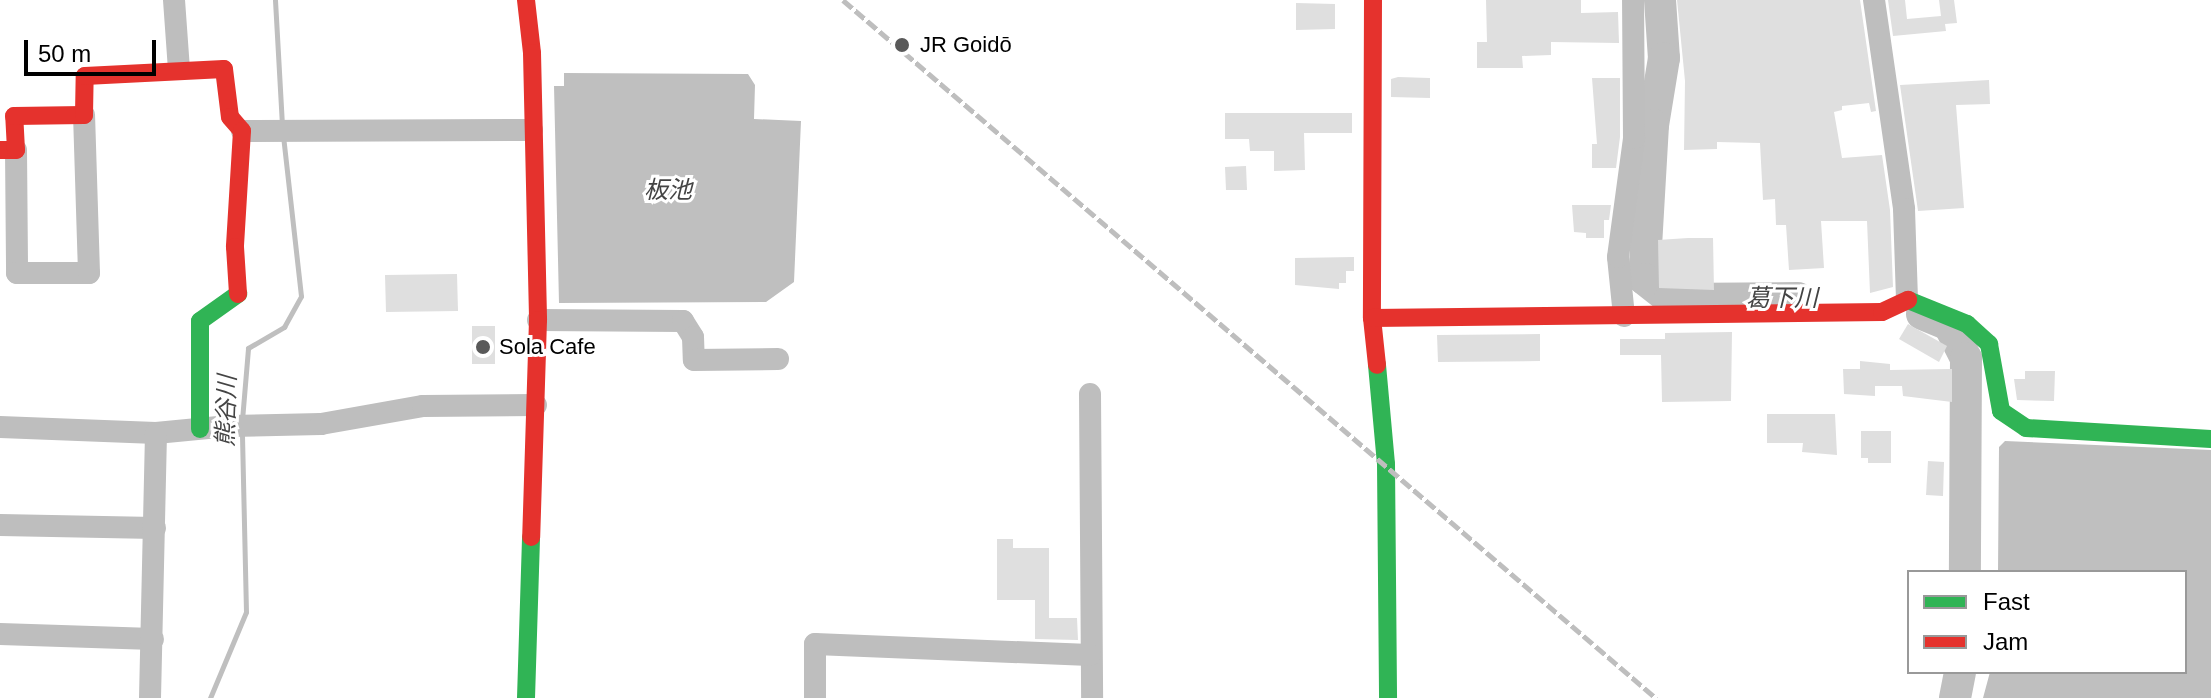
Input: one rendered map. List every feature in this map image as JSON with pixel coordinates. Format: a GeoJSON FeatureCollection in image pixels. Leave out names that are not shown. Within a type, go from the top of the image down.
{"type":"FeatureCollection","features":[{"type":"Feature","properties":{"kind":"street"},"geometry":{"type":"LineString","coordinates":[[174,0],[179,69]]}},
{"type":"Feature","properties":{"kind":"street"},"geometry":{"type":"LineString","coordinates":[[526,0],[532,53],[538,320],[526,698]]}},
{"type":"Feature","properties":{"kind":"street"},"geometry":{"type":"LineString","coordinates":[[1373,0],[1370,67],[1372,318],[1386,464],[1388,698]]}},
{"type":"Feature","properties":{"kind":"street"},"geometry":{"type":"LineString","coordinates":[[1624,316],[1618,257],[1634,138],[1633,0]]}},
{"type":"Feature","properties":{"kind":"street"},"geometry":{"type":"LineString","coordinates":[[1874,0],[1904,209],[1907,300]]}},
{"type":"Feature","properties":{"kind":"street"},"geometry":{"type":"LineString","coordinates":[[84,115],[14,116],[8,150],[17,273],[89,273],[85,76],[224,69],[230,117],[242,131],[235,247],[238,294],[200,321],[200,429]]}},
{"type":"Feature","properties":{"kind":"street"},"geometry":{"type":"LineString","coordinates":[[242,131],[532,130]]}},
{"type":"Feature","properties":{"kind":"street"},"geometry":{"type":"LineString","coordinates":[[1372,318],[1882,312],[1907,300],[1967,324],[1989,344],[2001,411],[2026,428],[2211,439]]}},
{"type":"Feature","properties":{"kind":"street"},"geometry":{"type":"LineString","coordinates":[[538,320],[683,321],[693,337],[694,360],[778,359]]}},
{"type":"Feature","properties":{"kind":"street"},"geometry":{"type":"LineString","coordinates":[[1090,394],[1092,698]]}},
{"type":"Feature","properties":{"kind":"street"},"geometry":{"type":"LineString","coordinates":[[0,427],[156,433],[229,426],[321,424],[423,406],[536,405]]}},
{"type":"Feature","properties":{"kind":"street"},"geometry":{"type":"LineString","coordinates":[[150,698],[156,433]]}},
{"type":"Feature","properties":{"kind":"street"},"geometry":{"type":"LineString","coordinates":[[0,525],[155,528]]}},
{"type":"Feature","properties":{"kind":"street"},"geometry":{"type":"LineString","coordinates":[[0,634],[153,639]]}},
{"type":"Feature","properties":{"kind":"street"},"geometry":{"type":"LineString","coordinates":[[815,698],[815,644],[1090,655]]}},
{"type":"Feature","properties":{"kind":"water","name":"板池"},"geometry":{"type":"Polygon","coordinates":[[[564,73],[748,74],[755,85],[754,119],[801,121],[794,282],[766,302],[559,303],[554,86],[564,86],[564,73]]]}},
{"type":"Feature","properties":{"kind":"water"},"geometry":{"type":"Polygon","coordinates":[[[2005,441],[2211,450],[2211,698],[1983,698],[1989,674],[2187,674],[2187,570],[1998,570],[1999,447],[2005,441]]]}},
{"type":"Feature","properties":{"kind":"building"},"geometry":{"type":"Polygon","coordinates":[[[1486,0],[1581,0],[1581,13],[1618,12],[1619,43],[1551,42],[1551,55],[1522,56],[1523,68],[1477,68],[1477,42],[1487,42],[1486,0]]]}},
{"type":"Feature","properties":{"kind":"building"},"geometry":{"type":"Polygon","coordinates":[[[1677,0],[1860,0],[1876,111],[1871,112],[1869,103],[1842,106],[1842,110],[1834,112],[1842,158],[1882,155],[1890,210],[1893,287],[1870,293],[1867,221],[1821,221],[1824,268],[1789,270],[1786,225],[1776,225],[1775,199],[1763,200],[1760,143],[1717,142],[1717,149],[1684,150],[1685,81],[1677,0]]]}},
{"type":"Feature","properties":{"kind":"building"},"geometry":{"type":"Polygon","coordinates":[[[1888,0],[1905,0],[1907,19],[1941,16],[1939,0],[1954,0],[1957,23],[1945,24],[1946,31],[1893,36],[1888,0]]]}},
{"type":"Feature","properties":{"kind":"building"},"geometry":{"type":"Polygon","coordinates":[[[1296,3],[1335,4],[1335,29],[1296,30],[1296,3]]]}},
{"type":"Feature","properties":{"kind":"building"},"geometry":{"type":"Polygon","coordinates":[[[1430,78],[1430,98],[1391,97],[1391,79],[1430,78]]]}},
{"type":"Feature","properties":{"kind":"building"},"geometry":{"type":"Polygon","coordinates":[[[1592,78],[1620,78],[1620,137],[1616,168],[1592,168],[1592,144],[1597,144],[1592,78]]]}},
{"type":"Feature","properties":{"kind":"building"},"geometry":{"type":"Polygon","coordinates":[[[1989,80],[1990,104],[1956,105],[1964,208],[1918,211],[1900,85],[1989,80]]]}},
{"type":"Feature","properties":{"kind":"building"},"geometry":{"type":"Polygon","coordinates":[[[1225,113],[1352,113],[1352,133],[1304,133],[1305,170],[1274,171],[1274,151],[1250,151],[1249,139],[1225,139],[1225,113]]]}},
{"type":"Feature","properties":{"kind":"building"},"geometry":{"type":"Polygon","coordinates":[[[1246,166],[1247,190],[1226,190],[1225,167],[1246,166]]]}},
{"type":"Feature","properties":{"kind":"building"},"geometry":{"type":"Polygon","coordinates":[[[1572,205],[1611,205],[1609,220],[1604,220],[1604,238],[1586,238],[1586,233],[1574,232],[1572,205]]]}},
{"type":"Feature","properties":{"kind":"building"},"geometry":{"type":"Polygon","coordinates":[[[1713,238],[1714,290],[1659,288],[1658,240],[1713,238]]]}},
{"type":"Feature","properties":{"kind":"building"},"geometry":{"type":"Polygon","coordinates":[[[1354,257],[1354,271],[1346,271],[1346,283],[1339,283],[1339,289],[1295,285],[1295,258],[1354,257]]]}},
{"type":"Feature","properties":{"kind":"building"},"geometry":{"type":"Polygon","coordinates":[[[457,274],[458,311],[386,312],[385,275],[457,274]]]}},
{"type":"Feature","properties":{"kind":"building"},"geometry":{"type":"Polygon","coordinates":[[[1908,324],[1947,346],[1939,362],[1899,339],[1908,324]]]}},
{"type":"Feature","properties":{"kind":"building"},"geometry":{"type":"Polygon","coordinates":[[[472,326],[495,326],[495,364],[472,364],[472,326]]]}},
{"type":"Feature","properties":{"kind":"building"},"geometry":{"type":"Polygon","coordinates":[[[1732,332],[1731,401],[1662,402],[1661,355],[1620,355],[1620,339],[1665,339],[1665,333],[1732,332]]]}},
{"type":"Feature","properties":{"kind":"building"},"geometry":{"type":"Polygon","coordinates":[[[1540,334],[1540,361],[1438,362],[1437,335],[1540,334]]]}},
{"type":"Feature","properties":{"kind":"building"},"geometry":{"type":"Polygon","coordinates":[[[1860,361],[1890,364],[1890,370],[1952,369],[1952,402],[1903,396],[1902,386],[1875,386],[1875,396],[1844,394],[1843,369],[1860,369],[1860,361]]]}},
{"type":"Feature","properties":{"kind":"building"},"geometry":{"type":"Polygon","coordinates":[[[2025,371],[2055,371],[2054,401],[2017,400],[2014,379],[2025,379],[2025,371]]]}},
{"type":"Feature","properties":{"kind":"building"},"geometry":{"type":"Polygon","coordinates":[[[1767,414],[1835,414],[1837,455],[1802,452],[1803,443],[1767,443],[1767,414]]]}},
{"type":"Feature","properties":{"kind":"building"},"geometry":{"type":"Polygon","coordinates":[[[1861,431],[1891,431],[1891,463],[1868,463],[1868,458],[1861,458],[1861,431]]]}},
{"type":"Feature","properties":{"kind":"building"},"geometry":{"type":"Polygon","coordinates":[[[1928,461],[1944,462],[1943,496],[1926,495],[1928,461]]]}},
{"type":"Feature","properties":{"kind":"building"},"geometry":{"type":"Polygon","coordinates":[[[997,539],[1013,539],[1013,548],[1049,548],[1049,618],[1077,618],[1078,640],[1035,639],[1035,600],[997,600],[997,539]]]}},
{"type":"Feature","properties":{"kind":"waterway","name":"熊谷川"},"geometry":{"type":"LineString","coordinates":[[275,0],[282,126]]}},
{"type":"Feature","properties":{"kind":"waterway","name":"葛下川"},"geometry":{"type":"LineString","coordinates":[[1660,0],[1664,58],[1653,125],[1644,279],[1670,299],[1798,298]]}},
{"type":"Feature","properties":{"kind":"waterway","name":"熊谷川"},"geometry":{"type":"LineString","coordinates":[[242,420],[248,348],[284,327],[301,296],[283,136]]}},
{"type":"Feature","properties":{"kind":"waterway","name":"葛下川"},"geometry":{"type":"LineString","coordinates":[[1922,314],[1949,325],[1966,358],[1965,570]]}},
{"type":"Feature","properties":{"kind":"waterway","name":"熊谷川"},"geometry":{"type":"LineString","coordinates":[[210,698],[246,612],[242,430]]}},
{"type":"Feature","properties":{"kind":"waterway","name":"葛下川"},"geometry":{"type":"LineString","coordinates":[[1955,698],[1960,674]]}},
{"type":"Feature","properties":{"kind":"railway"},"geometry":{"type":"LineString","coordinates":[[843,0],[1656,698]]}},
{"type":"Feature","properties":{"kind":"traffic: fast"},"geometry":{"type":"LineString","coordinates":[[200,429],[200,321],[238,294]]}},
{"type":"Feature","properties":{"kind":"traffic: fast"},"geometry":{"type":"LineString","coordinates":[[1908,300],[1967,324],[1989,344],[2001,411],[2026,428],[2211,439]]}},
{"type":"Feature","properties":{"kind":"traffic: fast"},"geometry":{"type":"LineString","coordinates":[[1377,365],[1386,464],[1388,698]]}},
{"type":"Feature","properties":{"kind":"traffic: fast"},"geometry":{"type":"LineString","coordinates":[[526,698],[531,537]]}},
{"type":"Feature","properties":{"kind":"traffic: jam"},"geometry":{"type":"LineString","coordinates":[[526,0],[532,53],[538,320],[531,537]]}},
{"type":"Feature","properties":{"kind":"traffic: jam"},"geometry":{"type":"LineString","coordinates":[[1373,0],[1372,318],[1377,365]]}},
{"type":"Feature","properties":{"kind":"traffic: jam"},"geometry":{"type":"LineString","coordinates":[[0,150],[16,150],[14,116],[84,115],[85,76],[224,69],[230,117],[242,131],[235,247],[238,294]]}},
{"type":"Feature","properties":{"kind":"traffic: jam"},"geometry":{"type":"LineString","coordinates":[[1372,318],[1882,312],[1908,300]]}},
{"type":"Feature","properties":{"kind":"place","name":"JR Goidō"},"geometry":{"type":"Point","coordinates":[902,45]}},
{"type":"Feature","properties":{"kind":"place","name":"Sola Cafe"},"geometry":{"type":"Point","coordinates":[483,347]}}]}
